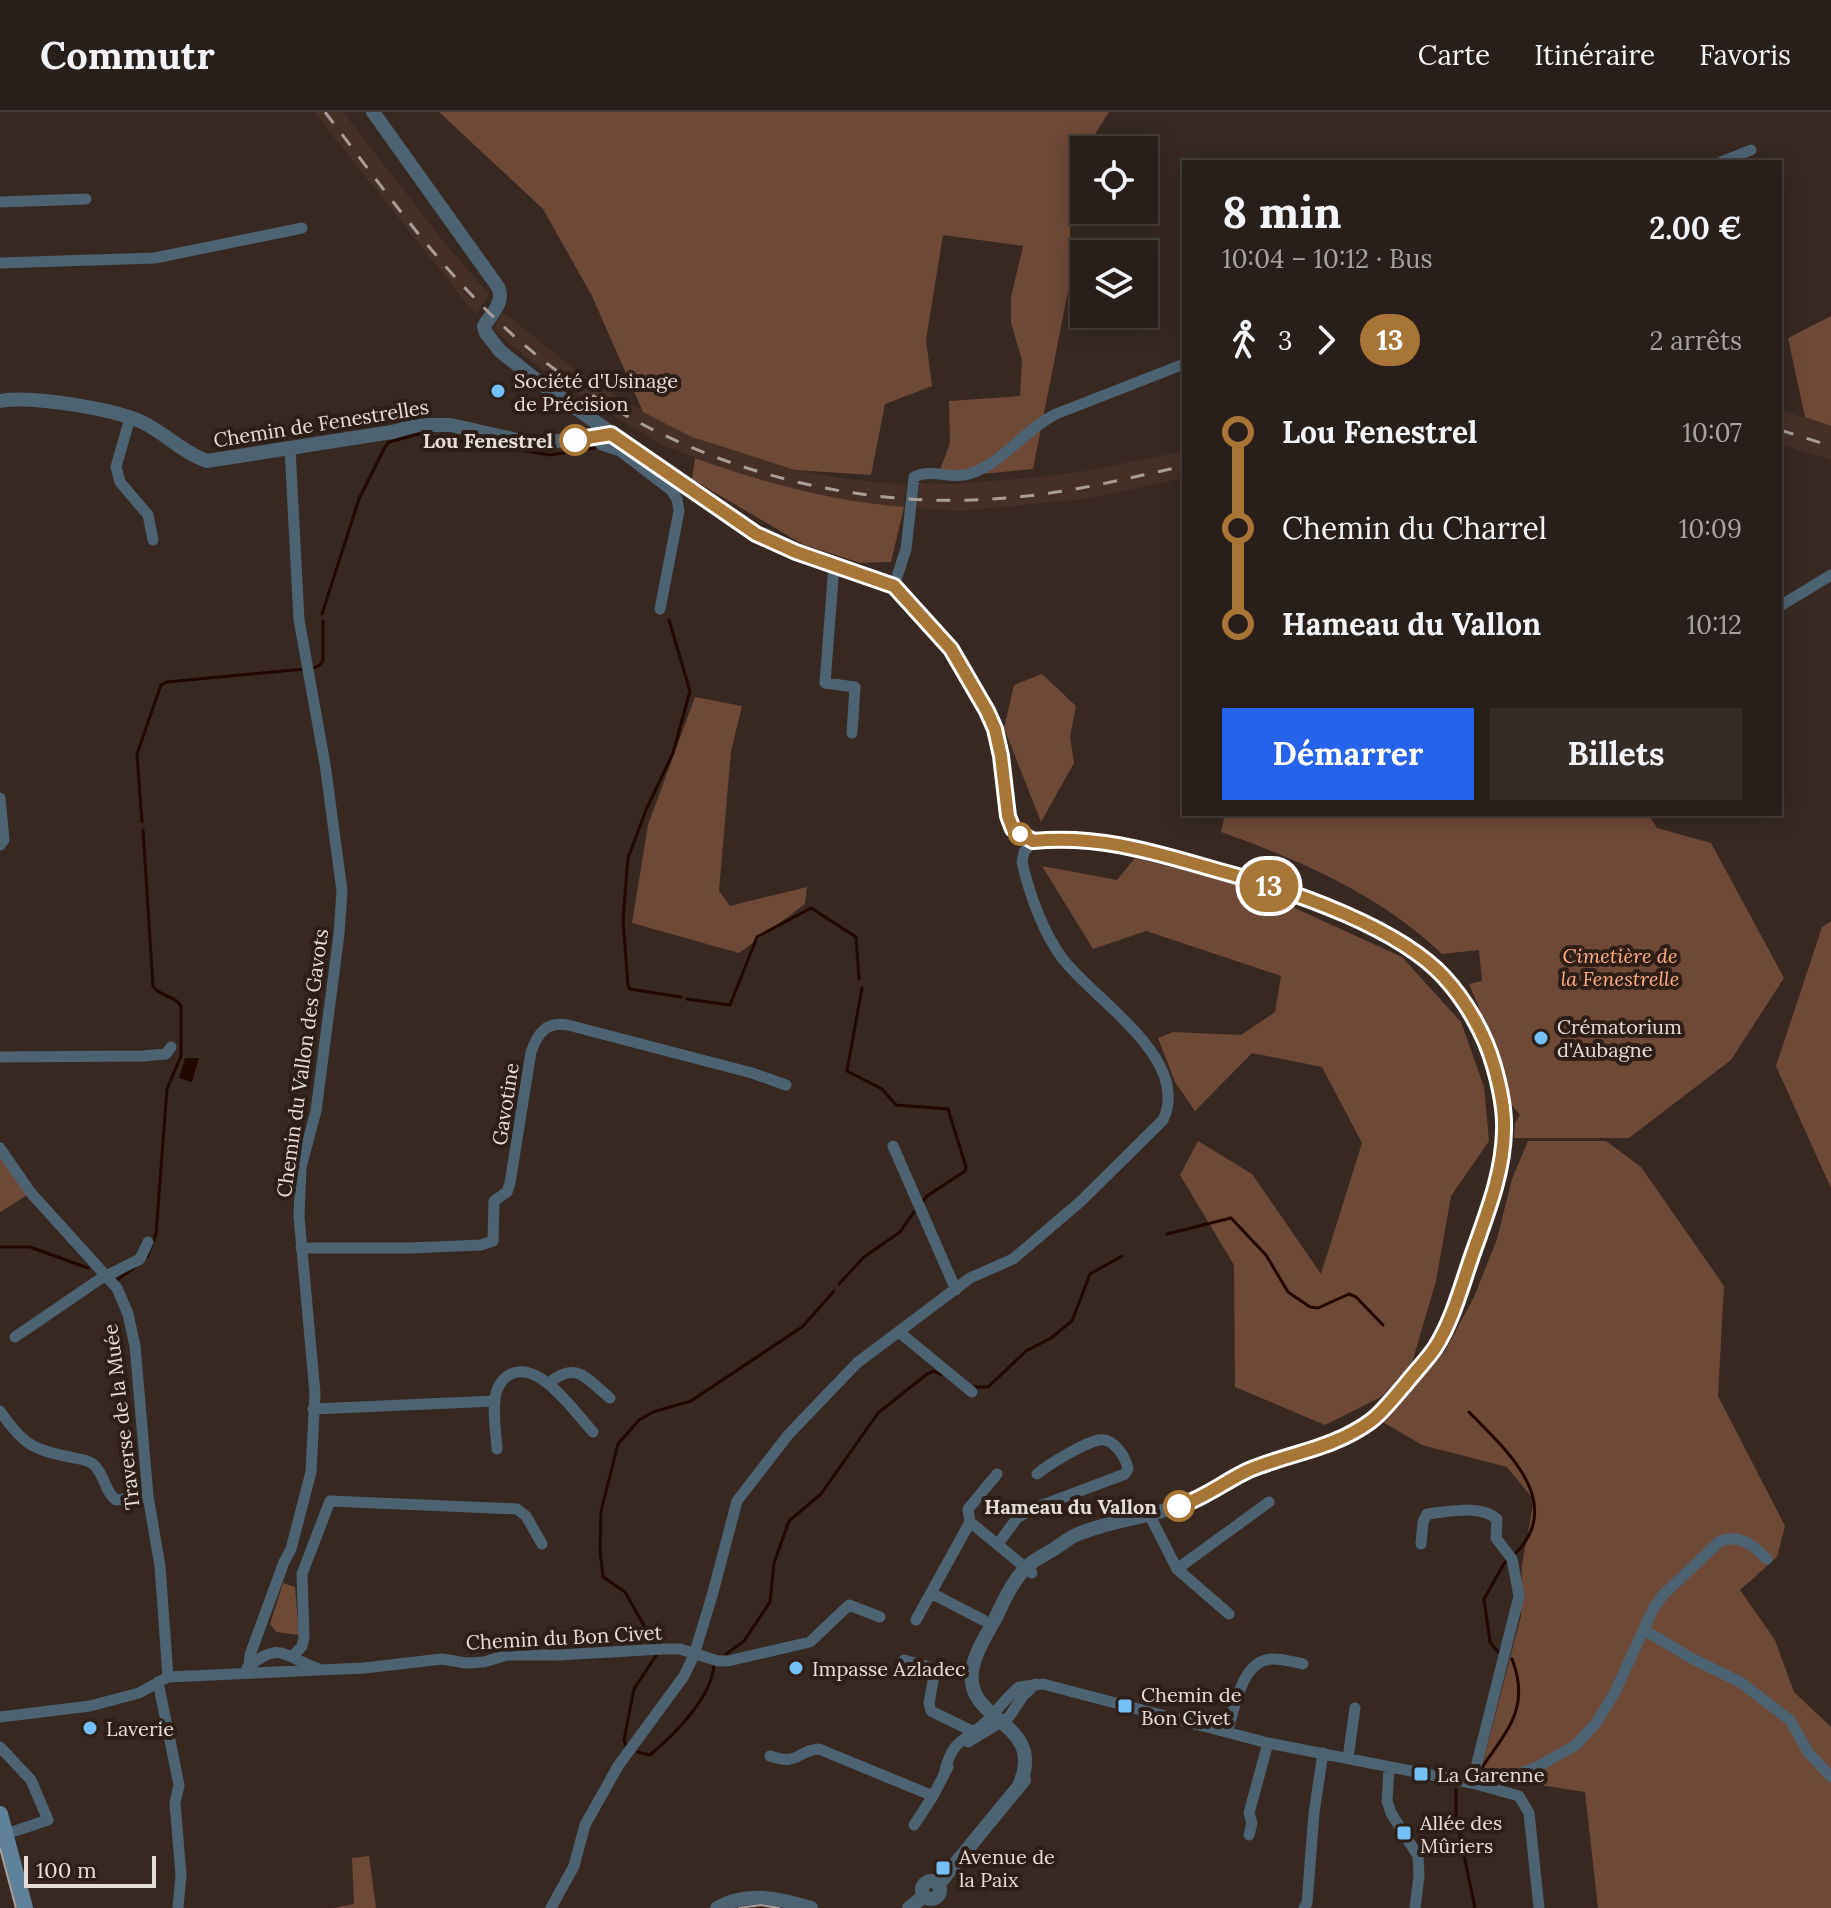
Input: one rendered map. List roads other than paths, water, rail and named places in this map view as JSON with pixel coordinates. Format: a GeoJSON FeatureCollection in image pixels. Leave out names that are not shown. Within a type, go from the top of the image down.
{"type":"FeatureCollection","features":[{"type":"Feature","properties":{"kind":"main road"},"geometry":{"type":"LineString","coordinates":[[0,1814],[25,1908]]}},
{"type":"Feature","properties":{"kind":"street"},"geometry":{"type":"LineString","coordinates":[[373,112],[498,287],[501,301],[484,326],[500,351],[611,434],[756,534],[894,586],[951,649],[995,729],[1008,816],[1013,829],[1033,841],[1088,839],[1130,846],[1264,884],[1372,928],[1403,945],[1446,978],[1475,1021],[1490,1054],[1500,1087],[1504,1133],[1498,1180],[1455,1306],[1435,1347],[1373,1420],[1332,1444],[1281,1457],[1244,1472],[1195,1501],[1077,1534],[1015,1580],[977,1653],[972,1670],[981,1703],[1000,1715]]}},
{"type":"Feature","properties":{"kind":"street"},"geometry":{"type":"LineString","coordinates":[[1726,160],[1751,150]]}},
{"type":"Feature","properties":{"kind":"street"},"geometry":{"type":"LineString","coordinates":[[0,202],[86,199]]}},
{"type":"Feature","properties":{"kind":"street"},"geometry":{"type":"LineString","coordinates":[[0,263],[155,258],[302,228]]}},
{"type":"Feature","properties":{"kind":"street"},"geometry":{"type":"LineString","coordinates":[[894,586],[906,549],[914,477],[927,471],[948,476],[967,475],[996,462],[1035,424],[1182,365]]}},
{"type":"Feature","properties":{"kind":"street","name":"Chemin de Fenestrelles"},"geometry":{"type":"LineString","coordinates":[[0,401],[24,398],[130,418],[207,461],[418,425],[464,427],[515,442],[534,444],[611,434]]}},
{"type":"Feature","properties":{"kind":"street"},"geometry":{"type":"LineString","coordinates":[[130,418],[116,467],[120,482],[148,515],[153,540]]}},
{"type":"Feature","properties":{"kind":"street"},"geometry":{"type":"LineString","coordinates":[[595,438],[602,445],[620,451],[672,491],[677,499],[679,511],[660,609]]}},
{"type":"Feature","properties":{"kind":"street","name":"Chemin du Vallon des Gavots"},"geometry":{"type":"LineString","coordinates":[[248,1671],[250,1655],[291,1549],[308,1494],[311,1472],[315,1393],[299,1217],[301,1167],[316,1111],[342,891],[325,764],[299,620],[290,449]]}},
{"type":"Feature","properties":{"kind":"street"},"geometry":{"type":"LineString","coordinates":[[834,565],[825,683],[855,687],[852,733]]}},
{"type":"Feature","properties":{"kind":"street"},"geometry":{"type":"LineString","coordinates":[[1782,605],[1831,575]]}},
{"type":"Feature","properties":{"kind":"street"},"geometry":{"type":"LineString","coordinates":[[0,798],[4,840],[0,845]]}},
{"type":"Feature","properties":{"kind":"street"},"geometry":{"type":"LineString","coordinates":[[551,1908],[574,1866],[585,1825],[612,1777],[684,1676],[694,1655],[737,1501],[798,1424],[857,1363],[970,1278],[1013,1259],[1080,1202],[1163,1120],[1168,1110],[1168,1086],[1156,1057],[1062,958],[1043,923],[1022,862],[1024,852],[1033,841]]}},
{"type":"Feature","properties":{"kind":"street","name":"Gavotine"},"geometry":{"type":"LineString","coordinates":[[301,1248],[410,1248],[481,1245],[493,1241],[494,1201],[507,1192],[510,1183],[531,1052],[547,1026],[558,1023],[568,1025],[752,1073],[786,1085]]}},
{"type":"Feature","properties":{"kind":"street"},"geometry":{"type":"LineString","coordinates":[[0,1057],[143,1056],[166,1054],[171,1047]]}},
{"type":"Feature","properties":{"kind":"street"},"geometry":{"type":"LineString","coordinates":[[893,1146],[956,1290]]}},
{"type":"Feature","properties":{"kind":"street","name":"Traverse de la Muée"},"geometry":{"type":"LineString","coordinates":[[0,1148],[31,1193],[117,1288],[124,1302],[135,1346],[148,1496],[160,1566],[163,1680],[179,1785],[175,1803],[181,1875],[178,1908]]}},
{"type":"Feature","properties":{"kind":"street"},"geometry":{"type":"LineString","coordinates":[[15,1337],[49,1311],[140,1259],[148,1242]]}},
{"type":"Feature","properties":{"kind":"street"},"geometry":{"type":"LineString","coordinates":[[899,1332],[972,1392]]}},
{"type":"Feature","properties":{"kind":"street"},"geometry":{"type":"LineString","coordinates":[[497,1449],[497,1390],[504,1379],[523,1371],[549,1383],[593,1432]]}},
{"type":"Feature","properties":{"kind":"street"},"geometry":{"type":"LineString","coordinates":[[549,1383],[563,1372],[571,1371],[610,1398]]}},
{"type":"Feature","properties":{"kind":"street"},"geometry":{"type":"LineString","coordinates":[[313,1409],[495,1401]]}},
{"type":"Feature","properties":{"kind":"street"},"geometry":{"type":"LineString","coordinates":[[0,1411],[28,1444],[40,1451],[89,1461],[101,1472],[110,1496],[116,1500],[148,1496]]}},
{"type":"Feature","properties":{"kind":"street"},"geometry":{"type":"LineString","coordinates":[[998,1544],[1017,1518],[1035,1508],[1125,1474],[1128,1469],[1127,1461],[1111,1442],[1100,1439],[1049,1464],[1037,1474]]}},
{"type":"Feature","properties":{"kind":"street"},"geometry":{"type":"LineString","coordinates":[[916,1620],[970,1522],[968,1509],[997,1474]]}},
{"type":"Feature","properties":{"kind":"street"},"geometry":{"type":"LineString","coordinates":[[293,1656],[302,1646],[304,1638],[302,1574],[330,1501],[517,1509],[526,1516],[542,1544]]}},
{"type":"Feature","properties":{"kind":"street"},"geometry":{"type":"LineString","coordinates":[[1177,1569],[1269,1502]]}},
{"type":"Feature","properties":{"kind":"street"},"geometry":{"type":"LineString","coordinates":[[1421,1544],[1427,1514],[1490,1512],[1497,1519],[1496,1538],[1512,1559],[1518,1584],[1519,1596],[1473,1780]]}},
{"type":"Feature","properties":{"kind":"street"},"geometry":{"type":"LineString","coordinates":[[1149,1514],[1177,1569],[1229,1614]]}},
{"type":"Feature","properties":{"kind":"street"},"geometry":{"type":"LineString","coordinates":[[970,1522],[1029,1570]]}},
{"type":"Feature","properties":{"kind":"street"},"geometry":{"type":"LineString","coordinates":[[914,1825],[959,1749],[1000,1715],[1019,1687],[1037,1684],[1268,1743],[1389,1769],[1473,1780],[1508,1778],[1537,1767],[1576,1745],[1596,1723],[1615,1692],[1653,1609],[1663,1595],[1720,1541],[1731,1537],[1751,1543],[1767,1559]]}},
{"type":"Feature","properties":{"kind":"street"},"geometry":{"type":"LineString","coordinates":[[909,1908],[924,1896],[922,1891],[925,1884],[932,1881],[938,1885],[1019,1786],[1026,1770],[1024,1747],[987,1699],[982,1689],[980,1671],[984,1656],[1029,1570]]}},
{"type":"Feature","properties":{"kind":"street"},"geometry":{"type":"LineString","coordinates":[[931,1593],[983,1620]]}},
{"type":"Feature","properties":{"kind":"street","name":"Chemin du Bon Civet"},"geometry":{"type":"LineString","coordinates":[[0,1717],[90,1706],[139,1693],[163,1680],[248,1671],[326,1670],[442,1659],[466,1663],[484,1662],[507,1655],[680,1649],[718,1661],[728,1661],[802,1645],[820,1634],[849,1605],[880,1617]]}},
{"type":"Feature","properties":{"kind":"street"},"geometry":{"type":"LineString","coordinates":[[1644,1630],[1740,1682],[1790,1720],[1808,1752],[1831,1777]]}},
{"type":"Feature","properties":{"kind":"street","name":"Chemin du Bon Civet"},"geometry":{"type":"LineString","coordinates":[[248,1671],[278,1652],[286,1652],[326,1670]]}},
{"type":"Feature","properties":{"kind":"street"},"geometry":{"type":"LineString","coordinates":[[1227,1732],[1246,1675],[1253,1667],[1271,1659],[1303,1664]]}},
{"type":"Feature","properties":{"kind":"street"},"geometry":{"type":"LineString","coordinates":[[904,1660],[926,1666],[934,1676],[929,1703],[931,1711],[972,1731]]}},
{"type":"Feature","properties":{"kind":"street"},"geometry":{"type":"LineString","coordinates":[[1348,1758],[1355,1708]]}},
{"type":"Feature","properties":{"kind":"street"},"geometry":{"type":"LineString","coordinates":[[944,1774],[955,1746],[988,1719],[1000,1715]]}},
{"type":"Feature","properties":{"kind":"street"},"geometry":{"type":"LineString","coordinates":[[1249,1835],[1252,1823],[1249,1813],[1268,1743]]}},
{"type":"Feature","properties":{"kind":"street"},"geometry":{"type":"LineString","coordinates":[[0,1747],[31,1780],[48,1820],[6,1834]]}},
{"type":"Feature","properties":{"kind":"street"},"geometry":{"type":"LineString","coordinates":[[770,1756],[786,1761],[796,1760],[813,1749],[819,1749],[933,1796]]}},
{"type":"Feature","properties":{"kind":"street"},"geometry":{"type":"LineString","coordinates":[[1304,1908],[1323,1753]]}},
{"type":"Feature","properties":{"kind":"street"},"geometry":{"type":"LineString","coordinates":[[1389,1769],[1387,1801],[1391,1813],[1418,1856],[1415,1908]]}},
{"type":"Feature","properties":{"kind":"street"},"geometry":{"type":"LineString","coordinates":[[1473,1780],[1519,1796],[1525,1803],[1529,1813],[1539,1908]]}},
{"type":"Feature","properties":{"kind":"street"},"geometry":{"type":"LineString","coordinates":[[717,1908],[732,1901],[759,1897],[786,1900],[811,1908]]}},
{"type":"Feature","properties":{"kind":"waterway"},"geometry":{"type":"LineString","coordinates":[[322,614],[359,499],[385,447],[389,442],[419,434]]}},
{"type":"Feature","properties":{"kind":"waterway"},"geometry":{"type":"LineString","coordinates":[[425,436],[446,439]]}},
{"type":"Feature","properties":{"kind":"waterway"},"geometry":{"type":"LineString","coordinates":[[451,439],[550,455],[594,448]]}},
{"type":"Feature","properties":{"kind":"waterway"},"geometry":{"type":"LineString","coordinates":[[669,620],[690,691],[673,753],[628,858],[623,920],[630,989],[681,997]]}},
{"type":"Feature","properties":{"kind":"waterway"},"geometry":{"type":"LineString","coordinates":[[311,669],[323,660],[323,621]]}},
{"type":"Feature","properties":{"kind":"waterway"},"geometry":{"type":"LineString","coordinates":[[142,822],[137,754],[161,685],[305,669]]}},
{"type":"Feature","properties":{"kind":"waterway"},"geometry":{"type":"LineString","coordinates":[[143,830],[153,986],[181,1006],[181,1056],[167,1089],[156,1234],[147,1257]]}},
{"type":"Feature","properties":{"kind":"waterway"},"geometry":{"type":"LineString","coordinates":[[687,999],[730,1005],[757,937],[811,908],[856,937],[859,979]]}},
{"type":"Feature","properties":{"kind":"waterway"},"geometry":{"type":"LineString","coordinates":[[862,988],[847,1071],[882,1089],[896,1105],[948,1109],[966,1167],[965,1171],[921,1203]]}},
{"type":"Feature","properties":{"kind":"waterway"},"geometry":{"type":"LineString","coordinates":[[839,1284],[864,1257],[900,1232],[914,1212]]}},
{"type":"Feature","properties":{"kind":"waterway"},"geometry":{"type":"LineString","coordinates":[[1167,1234],[1231,1218],[1266,1255],[1288,1292],[1310,1307],[1318,1308],[1349,1294],[1356,1297],[1383,1325]]}},
{"type":"Feature","properties":{"kind":"waterway"},"geometry":{"type":"LineString","coordinates":[[0,1247],[30,1247],[88,1268]]}},
{"type":"Feature","properties":{"kind":"waterway"},"geometry":{"type":"LineString","coordinates":[[971,1387],[988,1387],[1026,1351],[1051,1338],[1072,1321],[1090,1274],[1122,1256]]}},
{"type":"Feature","properties":{"kind":"waterway"},"geometry":{"type":"LineString","coordinates":[[117,1280],[135,1267]]}},
{"type":"Feature","properties":{"kind":"waterway"},"geometry":{"type":"LineString","coordinates":[[655,1645],[625,1592],[603,1577],[601,1511],[618,1444],[639,1420],[653,1412],[691,1401],[802,1327],[834,1291]]}},
{"type":"Feature","properties":{"kind":"waterway"},"geometry":{"type":"LineString","coordinates":[[726,1654],[744,1641],[770,1602],[774,1563],[789,1521],[821,1494],[878,1413],[927,1374],[934,1371],[942,1375]]}},
{"type":"Feature","properties":{"kind":"waterway"},"geometry":{"type":"LineString","coordinates":[[1469,1412],[1513,1459],[1533,1496],[1535,1515],[1529,1534],[1515,1554]]}},
{"type":"Feature","properties":{"kind":"waterway"},"geometry":{"type":"LineString","coordinates":[[1498,1652],[1490,1642],[1484,1599],[1505,1562]]}},
{"type":"Feature","properties":{"kind":"waterway"},"geometry":{"type":"LineString","coordinates":[[626,1745],[624,1740],[634,1689],[657,1654]]}},
{"type":"Feature","properties":{"kind":"waterway"},"geometry":{"type":"LineString","coordinates":[[1481,1769],[1507,1730],[1517,1705],[1519,1691],[1512,1659]]}},
{"type":"Feature","properties":{"kind":"waterway"},"geometry":{"type":"LineString","coordinates":[[638,1752],[650,1755],[680,1726],[707,1690],[714,1665]]}},
{"type":"Feature","properties":{"kind":"waterway"},"geometry":{"type":"LineString","coordinates":[[1456,1789],[1456,1817],[1475,1908]]}},
{"type":"Feature","properties":{"kind":"tram line"},"geometry":{"type":"LineString","coordinates":[[0,1848],[16,1908]]}},
{"type":"Feature","properties":{"kind":"tram line"},"geometry":{"type":"LineString","coordinates":[[739,1908],[761,1905],[779,1908]]}},
{"type":"Feature","properties":{"kind":"railway"},"geometry":{"type":"LineString","coordinates":[[325,112],[432,250],[503,326],[557,371],[615,409],[677,441],[742,466],[809,485],[878,496],[947,500],[1059,492],[1182,466]]}},
{"type":"Feature","properties":{"kind":"railway"},"geometry":{"type":"LineString","coordinates":[[1782,431],[1831,446]]}},
{"type":"Feature","properties":{"kind":"place","name":"Société d'Usinage de Précision"},"geometry":{"type":"Point","coordinates":[498,391]}},
{"type":"Feature","properties":{"kind":"place","name":"Lou Fenestrel"},"geometry":{"type":"Point","coordinates":[575,440]}},
{"type":"Feature","properties":{"kind":"place","name":"Crématorium d'Aubagne"},"geometry":{"type":"Point","coordinates":[1541,1038]}},
{"type":"Feature","properties":{"kind":"place","name":"Hameau du Vallon"},"geometry":{"type":"Point","coordinates":[1179,1506]}},
{"type":"Feature","properties":{"kind":"place","name":"Impasse Azladec"},"geometry":{"type":"Point","coordinates":[796,1668]}},
{"type":"Feature","properties":{"kind":"place","name":"Chemin de Bon Civet"},"geometry":{"type":"Point","coordinates":[1125,1706]}},
{"type":"Feature","properties":{"kind":"place","name":"Laverie"},"geometry":{"type":"Point","coordinates":[90,1728]}},
{"type":"Feature","properties":{"kind":"place","name":"La Garenne"},"geometry":{"type":"Point","coordinates":[1421,1774]}},
{"type":"Feature","properties":{"kind":"place","name":"Allée des Mûriers"},"geometry":{"type":"Point","coordinates":[1404,1833]}},
{"type":"Feature","properties":{"kind":"place","name":"Avenue de la Paix"},"geometry":{"type":"Point","coordinates":[943,1868]}},
{"type":"Feature","properties":{"kind":"park label","name":"Cimetière de la Fenestrelle"},"geometry":{"type":"Point","coordinates":[1620,966]}}]}
